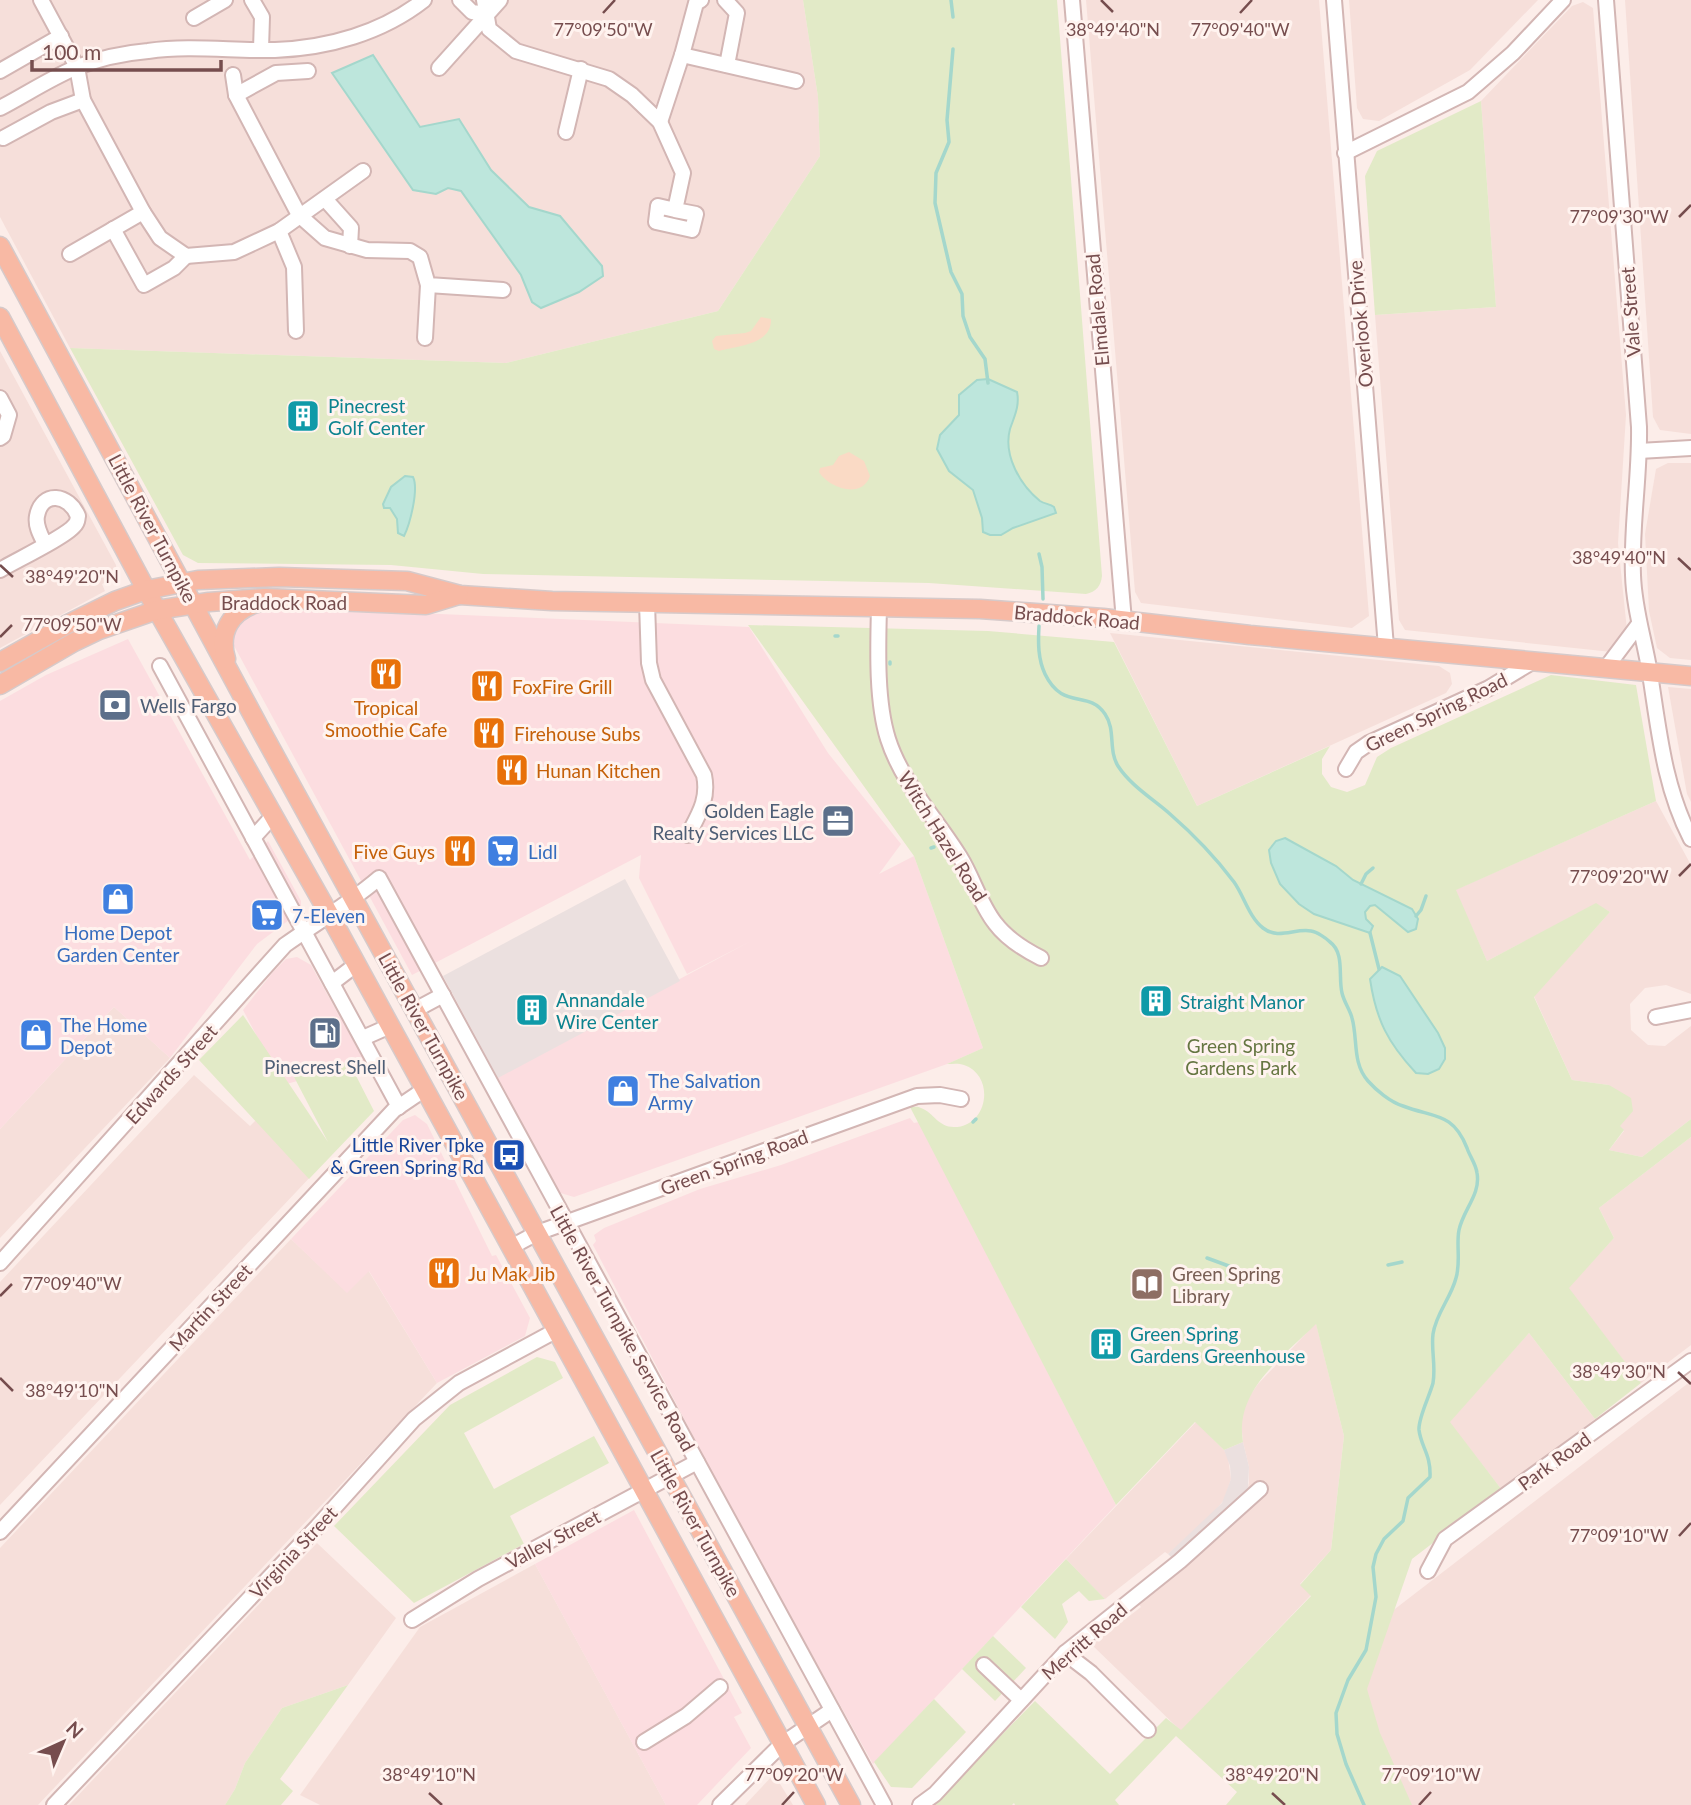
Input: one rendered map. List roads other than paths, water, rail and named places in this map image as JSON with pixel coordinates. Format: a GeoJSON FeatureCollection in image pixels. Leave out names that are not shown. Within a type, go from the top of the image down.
{"type":"FeatureCollection","features":[{"type":"Feature","properties":{"kind":"main road","name":"Little River Turnpike"},"geometry":{"type":"LineString","coordinates":[[0,246],[230,672],[851,1805]]}},
{"type":"Feature","properties":{"kind":"main road","name":"Little River Turnpike"},"geometry":{"type":"LineString","coordinates":[[0,317],[146,590],[357,964],[816,1805]]}},
{"type":"Feature","properties":{"kind":"main road","name":"Braddock Road"},"geometry":{"type":"LineString","coordinates":[[0,662],[79,618],[146,590],[198,580],[279,577],[407,581],[460,595],[552,601],[980,609],[1691,676]]}},
{"type":"Feature","properties":{"kind":"main road","name":"Braddock Road"},"geometry":{"type":"LineString","coordinates":[[0,685],[99,630],[157,610],[194,604],[278,599],[426,605],[460,595]]}},
{"type":"Feature","properties":{"kind":"main road"},"geometry":{"type":"LineString","coordinates":[[230,672],[223,640],[227,625],[233,616],[248,606],[278,599]]}},
{"type":"Feature","properties":{"kind":"street"},"geometry":{"type":"LineString","coordinates":[[41,0],[77,67],[83,100],[143,212],[160,238],[186,256],[234,252],[279,231],[363,171]]}},
{"type":"Feature","properties":{"kind":"street"},"geometry":{"type":"LineString","coordinates":[[194,18],[225,0]]}},
{"type":"Feature","properties":{"kind":"street"},"geometry":{"type":"LineString","coordinates":[[252,0],[262,17],[261,49]]}},
{"type":"Feature","properties":{"kind":"street"},"geometry":{"type":"LineString","coordinates":[[0,108],[77,67],[116,57],[158,50],[301,48],[340,41],[392,21],[424,0]]}},
{"type":"Feature","properties":{"kind":"street"},"geometry":{"type":"LineString","coordinates":[[460,0],[472,12],[500,0]]}},
{"type":"Feature","properties":{"kind":"street"},"geometry":{"type":"LineString","coordinates":[[660,122],[696,3],[701,0]]}},
{"type":"Feature","properties":{"kind":"street"},"geometry":{"type":"LineString","coordinates":[[725,0],[737,13],[727,65]]}},
{"type":"Feature","properties":{"kind":"street","name":"Elmdale Road"},"geometry":{"type":"LineString","coordinates":[[1072,0],[1124,621]]}},
{"type":"Feature","properties":{"kind":"street","name":"Overlook Drive"},"geometry":{"type":"LineString","coordinates":[[1334,0],[1386,647]]}},
{"type":"Feature","properties":{"kind":"street"},"geometry":{"type":"LineString","coordinates":[[1345,153],[1468,92],[1513,53],[1563,0]]}},
{"type":"Feature","properties":{"kind":"street","name":"Vale Street"},"geometry":{"type":"LineString","coordinates":[[1606,0],[1639,451],[1633,509],[1632,574],[1666,774],[1672,797],[1691,839]]}},
{"type":"Feature","properties":{"kind":"street"},"geometry":{"type":"LineString","coordinates":[[439,68],[485,7]]}},
{"type":"Feature","properties":{"kind":"street"},"geometry":{"type":"LineString","coordinates":[[485,7],[489,29],[516,51],[609,79],[632,95],[660,122],[683,173],[675,210]]}},
{"type":"Feature","properties":{"kind":"street"},"geometry":{"type":"LineString","coordinates":[[0,71],[61,36]]}},
{"type":"Feature","properties":{"kind":"street"},"geometry":{"type":"LineString","coordinates":[[682,55],[796,81]]}},
{"type":"Feature","properties":{"kind":"street"},"geometry":{"type":"LineString","coordinates":[[566,132],[581,69]]}},
{"type":"Feature","properties":{"kind":"street"},"geometry":{"type":"LineString","coordinates":[[236,95],[276,73],[308,71]]}},
{"type":"Feature","properties":{"kind":"street"},"geometry":{"type":"LineString","coordinates":[[233,75],[236,95],[299,215],[325,238],[367,250],[410,251],[420,257],[428,285],[425,338]]}},
{"type":"Feature","properties":{"kind":"street"},"geometry":{"type":"LineString","coordinates":[[3,138],[51,112],[83,100]]}},
{"type":"Feature","properties":{"kind":"street"},"geometry":{"type":"LineString","coordinates":[[325,198],[351,228],[350,246]]}},
{"type":"Feature","properties":{"kind":"street"},"geometry":{"type":"LineString","coordinates":[[70,254],[143,212]]}},
{"type":"Feature","properties":{"kind":"street"},"geometry":{"type":"LineString","coordinates":[[113,229],[144,285],[174,268],[186,256]]}},
{"type":"Feature","properties":{"kind":"street"},"geometry":{"type":"LineString","coordinates":[[279,231],[295,267],[296,331]]}},
{"type":"Feature","properties":{"kind":"street"},"geometry":{"type":"LineString","coordinates":[[428,285],[503,290]]}},
{"type":"Feature","properties":{"kind":"street"},"geometry":{"type":"LineString","coordinates":[[0,398],[9,415],[0,438]]}},
{"type":"Feature","properties":{"kind":"street"},"geometry":{"type":"LineString","coordinates":[[1639,451],[1691,448]]}},
{"type":"Feature","properties":{"kind":"street"},"geometry":{"type":"LineString","coordinates":[[0,569],[45,544]]}},
{"type":"Feature","properties":{"kind":"street"},"geometry":{"type":"LineString","coordinates":[[647,603],[649,663],[653,680],[704,775],[706,786],[702,809],[688,835]]}},
{"type":"Feature","properties":{"kind":"street","name":"Witch Hazel Road"},"geometry":{"type":"LineString","coordinates":[[879,607],[877,655],[887,738],[903,775],[961,859],[994,922],[1018,947],[1041,958]]}},
{"type":"Feature","properties":{"kind":"street"},"geometry":{"type":"LineString","coordinates":[[1606,668],[1639,624]]}},
{"type":"Feature","properties":{"kind":"street","name":"Green Spring Road"},"geometry":{"type":"LineString","coordinates":[[1346,769],[1356,752],[1368,743],[1489,688],[1532,662]]}},
{"type":"Feature","properties":{"kind":"street"},"geometry":{"type":"LineString","coordinates":[[160,666],[399,1107]]}},
{"type":"Feature","properties":{"kind":"street"},"geometry":{"type":"LineString","coordinates":[[178,701],[201,688]]}},
{"type":"Feature","properties":{"kind":"street"},"geometry":{"type":"LineString","coordinates":[[253,838],[273,816]]}},
{"type":"Feature","properties":{"kind":"street","name":"Little River Turnpike Service Road"},"geometry":{"type":"LineString","coordinates":[[355,899],[379,878],[884,1805]]}},
{"type":"Feature","properties":{"kind":"street","name":"Edwards Street"},"geometry":{"type":"LineString","coordinates":[[0,1263],[285,945],[355,899]]}},
{"type":"Feature","properties":{"kind":"street"},"geometry":{"type":"LineString","coordinates":[[332,983],[357,964]]}},
{"type":"Feature","properties":{"kind":"street"},"geometry":{"type":"LineString","coordinates":[[415,1010],[443,995]]}},
{"type":"Feature","properties":{"kind":"street"},"geometry":{"type":"LineString","coordinates":[[1656,1017],[1691,1010]]}},
{"type":"Feature","properties":{"kind":"street"},"geometry":{"type":"LineString","coordinates":[[363,1038],[390,1026]]}},
{"type":"Feature","properties":{"kind":"street","name":"Martin Street"},"geometry":{"type":"LineString","coordinates":[[0,1532],[399,1107],[425,1089]]}},
{"type":"Feature","properties":{"kind":"street","name":"Green Spring Road"},"geometry":{"type":"LineString","coordinates":[[511,1247],[537,1233],[917,1096],[940,1095],[961,1099]]}},
{"type":"Feature","properties":{"kind":"street","name":"Virginia Street"},"geometry":{"type":"LineString","coordinates":[[54,1805],[317,1527],[414,1419],[459,1383],[556,1330]]}},
{"type":"Feature","properties":{"kind":"street","name":"Park Road"},"geometry":{"type":"LineString","coordinates":[[1428,1571],[1446,1539],[1691,1361]]}},
{"type":"Feature","properties":{"kind":"street","name":"Valley Street"},"geometry":{"type":"LineString","coordinates":[[412,1620],[478,1579],[696,1462]]}},
{"type":"Feature","properties":{"kind":"street","name":"Merritt Road"},"geometry":{"type":"LineString","coordinates":[[920,1805],[935,1794],[1065,1653],[1180,1561],[1259,1489]]}},
{"type":"Feature","properties":{"kind":"street"},"geometry":{"type":"LineString","coordinates":[[1065,1653],[1091,1673],[1149,1731]]}},
{"type":"Feature","properties":{"kind":"street"},"geometry":{"type":"LineString","coordinates":[[985,1665],[1021,1700]]}},
{"type":"Feature","properties":{"kind":"street"},"geometry":{"type":"LineString","coordinates":[[644,1742],[686,1716],[720,1687]]}},
{"type":"Feature","properties":{"kind":"street"},"geometry":{"type":"LineString","coordinates":[[720,1805],[782,1744],[832,1710]]}},
{"type":"Feature","properties":{"kind":"water"},"geometry":{"type":"Polygon","coordinates":[[[373,55],[420,127],[459,119],[491,170],[529,207],[560,216],[602,266],[603,276],[579,292],[541,308],[532,302],[521,275],[461,191],[448,188],[436,194],[413,190],[332,73],[373,55]]]}},
{"type":"Feature","properties":{"kind":"water"},"geometry":{"type":"Polygon","coordinates":[[[988,379],[1017,392],[1017,407],[1008,439],[1011,459],[1026,487],[1040,501],[1054,507],[1056,513],[1001,535],[983,532],[982,518],[973,490],[949,471],[937,449],[940,435],[959,415],[959,395],[977,380],[988,379]]]}},
{"type":"Feature","properties":{"kind":"water"},"geometry":{"type":"Polygon","coordinates":[[[405,476],[413,477],[415,490],[404,536],[398,533],[397,519],[390,508],[384,508],[383,504],[391,487],[405,476]]]}},
{"type":"Feature","properties":{"kind":"water"},"geometry":{"type":"Polygon","coordinates":[[[1285,838],[1336,866],[1353,880],[1412,909],[1418,919],[1416,929],[1408,932],[1375,905],[1365,912],[1366,919],[1373,926],[1370,933],[1314,914],[1299,904],[1280,884],[1271,863],[1269,850],[1276,841],[1285,838]]]}},
{"type":"Feature","properties":{"kind":"water"},"geometry":{"type":"Polygon","coordinates":[[[1382,967],[1400,976],[1438,1033],[1445,1048],[1445,1059],[1439,1069],[1428,1074],[1416,1073],[1391,1041],[1380,1019],[1370,979],[1382,967]]]}},
{"type":"Feature","properties":{"kind":"waterway"},"geometry":{"type":"LineString","coordinates":[[951,0],[953,17]]}},
{"type":"Feature","properties":{"kind":"waterway"},"geometry":{"type":"LineString","coordinates":[[953,49],[947,120],[949,142],[936,173],[935,203],[951,272],[962,294],[963,316],[970,337],[985,359],[988,383]]}},
{"type":"Feature","properties":{"kind":"waterway"},"geometry":{"type":"LineString","coordinates":[[1039,554],[1043,599]]}},
{"type":"Feature","properties":{"kind":"waterway"},"geometry":{"type":"LineString","coordinates":[[1039,626],[1041,663],[1052,685],[1067,696],[1091,702],[1105,714],[1110,727],[1115,760],[1123,773],[1212,855],[1234,882],[1258,923],[1275,933],[1313,932],[1335,947],[1338,952],[1342,993],[1352,1018],[1357,1059],[1363,1074],[1393,1102],[1449,1122],[1462,1136],[1476,1170],[1478,1181],[1459,1230],[1456,1278],[1435,1326],[1433,1383],[1419,1425],[1429,1462],[1430,1477],[1408,1498],[1403,1521],[1384,1539],[1376,1554],[1373,1567],[1376,1597],[1366,1650],[1348,1680],[1336,1713],[1337,1734],[1346,1764],[1364,1805]]}},
{"type":"Feature","properties":{"kind":"waterway"},"geometry":{"type":"LineString","coordinates":[[1361,884],[1373,868]]}},
{"type":"Feature","properties":{"kind":"waterway"},"geometry":{"type":"LineString","coordinates":[[1416,916],[1426,896]]}},
{"type":"Feature","properties":{"kind":"waterway"},"geometry":{"type":"LineString","coordinates":[[1370,933],[1379,969]]}},
{"type":"Feature","properties":{"kind":"waterway"},"geometry":{"type":"LineString","coordinates":[[973,1122],[976,1119]]}},
{"type":"Feature","properties":{"kind":"waterway"},"geometry":{"type":"LineString","coordinates":[[1207,1258],[1237,1269],[1243,1281]]}},
{"type":"Feature","properties":{"kind":"waterway"},"geometry":{"type":"LineString","coordinates":[[1388,1265],[1402,1262]]}},
{"type":"Feature","properties":{"kind":"place","name":"Pinecrest Golf Center"},"geometry":{"type":"Point","coordinates":[303,416]}},
{"type":"Feature","properties":{"kind":"place","name":"Tropical Smoothie Cafe"},"geometry":{"type":"Point","coordinates":[386,674]}},
{"type":"Feature","properties":{"kind":"place","name":"FoxFire Grill"},"geometry":{"type":"Point","coordinates":[487,686]}},
{"type":"Feature","properties":{"kind":"place","name":"Wells Fargo"},"geometry":{"type":"Point","coordinates":[115,705]}},
{"type":"Feature","properties":{"kind":"place","name":"Firehouse Subs"},"geometry":{"type":"Point","coordinates":[489,733]}},
{"type":"Feature","properties":{"kind":"place","name":"Hunan Kitchen"},"geometry":{"type":"Point","coordinates":[512,770]}},
{"type":"Feature","properties":{"kind":"place","name":"Golden Eagle Realty Services LLC"},"geometry":{"type":"Point","coordinates":[838,821]}},
{"type":"Feature","properties":{"kind":"place","name":"Five Guys"},"geometry":{"type":"Point","coordinates":[460,851]}},
{"type":"Feature","properties":{"kind":"place","name":"Lidl"},"geometry":{"type":"Point","coordinates":[503,851]}},
{"type":"Feature","properties":{"kind":"place","name":"Home Depot Garden Center"},"geometry":{"type":"Point","coordinates":[118,899]}},
{"type":"Feature","properties":{"kind":"place","name":"7-Eleven"},"geometry":{"type":"Point","coordinates":[267,915]}},
{"type":"Feature","properties":{"kind":"place","name":"Straight Manor"},"geometry":{"type":"Point","coordinates":[1156,1001]}},
{"type":"Feature","properties":{"kind":"place","name":"Annandale Wire Center"},"geometry":{"type":"Point","coordinates":[532,1010]}},
{"type":"Feature","properties":{"kind":"place","name":"Pinecrest Shell"},"geometry":{"type":"Point","coordinates":[325,1033]}},
{"type":"Feature","properties":{"kind":"place","name":"The Home Depot"},"geometry":{"type":"Point","coordinates":[36,1035]}},
{"type":"Feature","properties":{"kind":"place","name":"The Salvation Army"},"geometry":{"type":"Point","coordinates":[623,1091]}},
{"type":"Feature","properties":{"kind":"place","name":"Little River Tpke & Green Spring Rd"},"geometry":{"type":"Point","coordinates":[509,1155]}},
{"type":"Feature","properties":{"kind":"place","name":"Ju Mak Jib"},"geometry":{"type":"Point","coordinates":[444,1273]}},
{"type":"Feature","properties":{"kind":"place","name":"Green Spring Library"},"geometry":{"type":"Point","coordinates":[1147,1284]}},
{"type":"Feature","properties":{"kind":"place","name":"Green Spring Gardens Greenhouse"},"geometry":{"type":"Point","coordinates":[1106,1344]}},
{"type":"Feature","properties":{"kind":"park label","name":"Green Spring Gardens Park"},"geometry":{"type":"Point","coordinates":[1241,1056]}}]}
